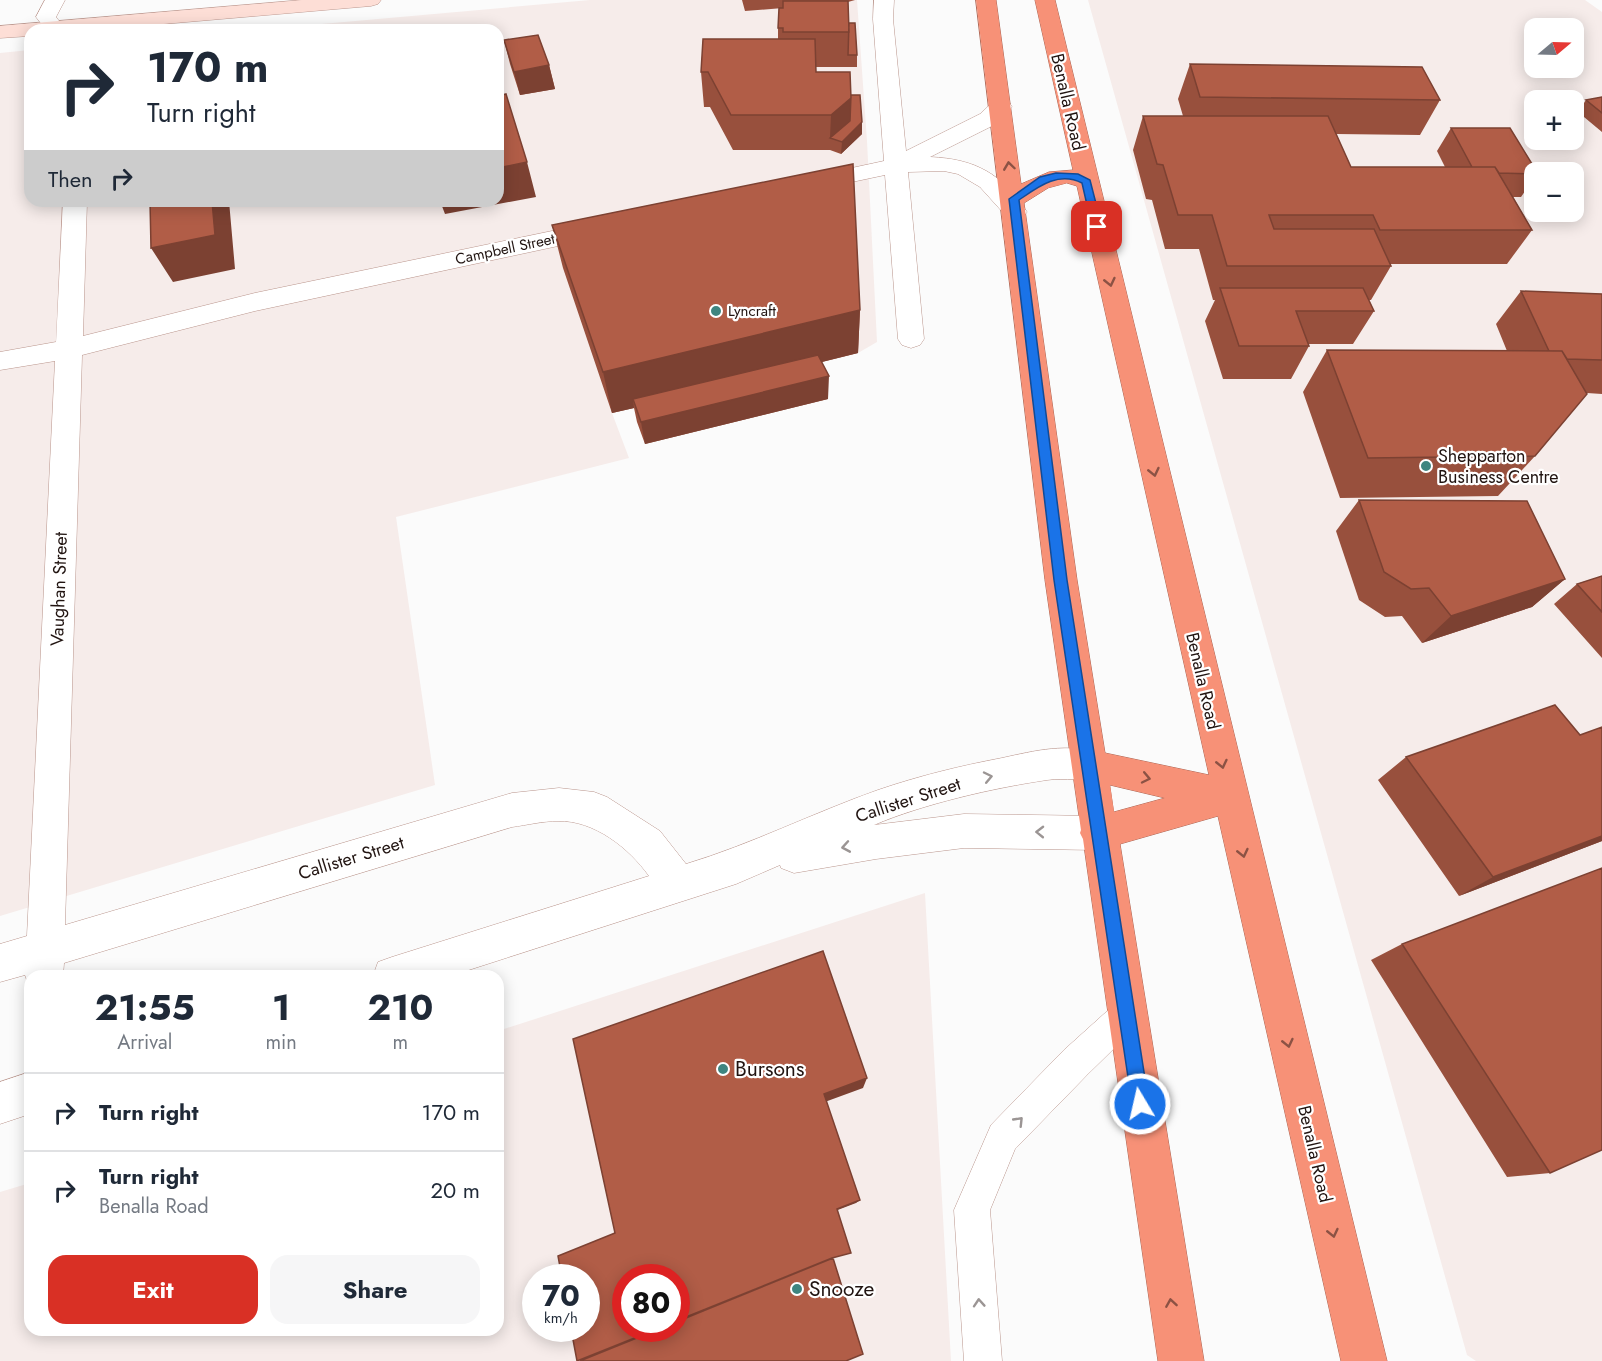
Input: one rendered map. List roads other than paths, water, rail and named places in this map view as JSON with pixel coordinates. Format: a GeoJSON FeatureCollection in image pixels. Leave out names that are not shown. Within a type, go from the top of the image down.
{"type":"FeatureCollection","features":[{"type":"Feature","properties":{"kind":"highway"},"geometry":{"type":"LineString","coordinates":[[987,0],[1045,461],[1098,833],[1181,1361]]}},
{"type":"Feature","properties":{"kind":"highway","name":"Benalla Road"},"geometry":{"type":"LineString","coordinates":[[1045,0],[1364,1361]]}},
{"type":"Feature","properties":{"kind":"highway"},"geometry":{"type":"LineString","coordinates":[[1014,206],[1044,179],[1056,176],[1078,177],[1087,182]]}},
{"type":"Feature","properties":{"kind":"highway"},"geometry":{"type":"LineString","coordinates":[[1089,765],[1230,796]]}},
{"type":"Feature","properties":{"kind":"highway"},"geometry":{"type":"LineString","coordinates":[[1098,833],[1230,796]]}},
{"type":"Feature","properties":{"kind":"main road"},"geometry":{"type":"LineString","coordinates":[[73,16],[371,0]]}},
{"type":"Feature","properties":{"kind":"main road"},"geometry":{"type":"LineString","coordinates":[[0,32],[24,30]]}},
{"type":"Feature","properties":{"kind":"street"},"geometry":{"type":"LineString","coordinates":[[881,6],[911,339]]}},
{"type":"Feature","properties":{"kind":"street"},"geometry":{"type":"LineString","coordinates":[[896,165],[923,149],[988,119],[1001,107]]}},
{"type":"Feature","properties":{"kind":"street"},"geometry":{"type":"LineString","coordinates":[[787,189],[896,165],[936,164],[959,168],[984,177],[1014,206]]}},
{"type":"Feature","properties":{"kind":"street","name":"Vaughan Street"},"geometry":{"type":"LineString","coordinates":[[45,963],[75,207]]}},
{"type":"Feature","properties":{"kind":"street","name":"Campbell Street"},"geometry":{"type":"LineString","coordinates":[[0,361],[69,341],[625,223]]}},
{"type":"Feature","properties":{"kind":"street","name":"Campbell Street"},"geometry":{"type":"LineString","coordinates":[[0,350],[69,341]]}},
{"type":"Feature","properties":{"kind":"street","name":"Callister Street"},"geometry":{"type":"LineString","coordinates":[[411,970],[736,866],[879,806],[943,786],[1049,764],[1089,765]]}},
{"type":"Feature","properties":{"kind":"street","name":"Callister Street"},"geometry":{"type":"LineString","coordinates":[[0,963],[45,963],[512,810],[536,806],[559,804],[594,809],[647,843],[678,884]]}},
{"type":"Feature","properties":{"kind":"street","name":"Callister Street"},"geometry":{"type":"LineString","coordinates":[[736,866],[876,842],[964,831],[1098,833]]}},
{"type":"Feature","properties":{"kind":"street"},"geometry":{"type":"LineString","coordinates":[[0,1103],[24,1095]]}},
{"type":"Feature","properties":{"kind":"lane"},"geometry":{"type":"LineString","coordinates":[[983,1361],[972,1210],[1003,1137],[1076,1062],[1126,1015]]}},
{"type":"Feature","properties":{"kind":"place","name":"Lyncraft"},"geometry":{"type":"Point","coordinates":[716,311]}},
{"type":"Feature","properties":{"kind":"place","name":"Shepparton Business Centre"},"geometry":{"type":"Point","coordinates":[1426,466]}},
{"type":"Feature","properties":{"kind":"place","name":"Bursons"},"geometry":{"type":"Point","coordinates":[723,1069]}},
{"type":"Feature","properties":{"kind":"place","name":"Snooze"},"geometry":{"type":"Point","coordinates":[797,1289]}}]}
